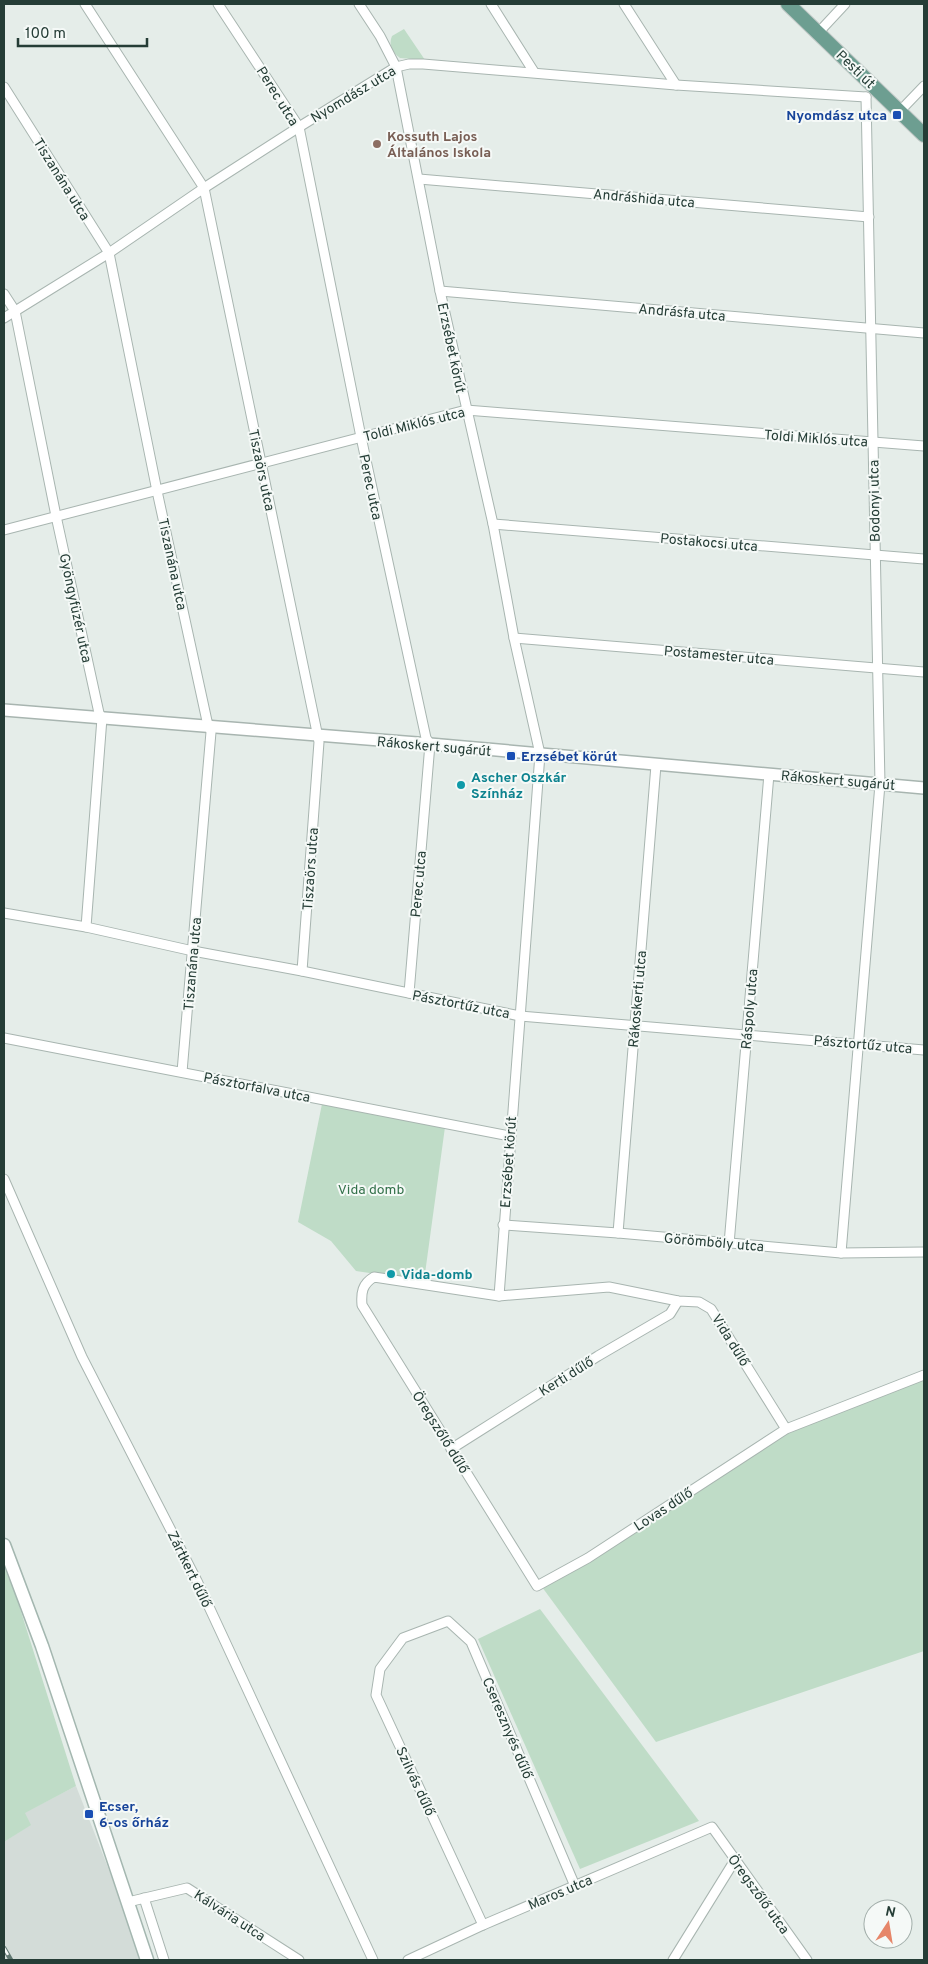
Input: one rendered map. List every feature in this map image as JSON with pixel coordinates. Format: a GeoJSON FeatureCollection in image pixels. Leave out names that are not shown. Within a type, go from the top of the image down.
{"type":"FeatureCollection","features":[{"type":"Feature","properties":{"kind":"main road","name":"Pesti út"},"geometry":{"type":"LineString","coordinates":[[788,4],[818,33],[870,92],[900,112],[924,135]]}},
{"type":"Feature","properties":{"kind":"main road"},"geometry":{"type":"LineString","coordinates":[[4,1545],[42,1646],[147,1960]]}},
{"type":"Feature","properties":{"kind":"street","name":"Tiszaörs utca"},"geometry":{"type":"LineString","coordinates":[[85,4],[204,188],[318,736],[319,748],[302,971]]}},
{"type":"Feature","properties":{"kind":"street","name":"Perec utca"},"geometry":{"type":"LineString","coordinates":[[218,4],[299,127],[360,437],[426,738],[430,744],[409,993]]}},
{"type":"Feature","properties":{"kind":"street","name":"Erzsébet körút"},"geometry":{"type":"LineString","coordinates":[[359,4],[380,36],[396,67],[440,291],[493,524],[514,638],[540,754],[499,1296]]}},
{"type":"Feature","properties":{"kind":"street"},"geometry":{"type":"LineString","coordinates":[[491,4],[534,72]]}},
{"type":"Feature","properties":{"kind":"street"},"geometry":{"type":"LineString","coordinates":[[624,4],[676,85]]}},
{"type":"Feature","properties":{"kind":"street"},"geometry":{"type":"LineString","coordinates":[[818,33],[846,4]]}},
{"type":"Feature","properties":{"kind":"street","name":"Nyomdász utca"},"geometry":{"type":"LineString","coordinates":[[4,318],[109,253],[204,188],[396,67],[409,64],[423,64],[676,85],[870,92]]}},
{"type":"Feature","properties":{"kind":"street"},"geometry":{"type":"LineString","coordinates":[[900,112],[924,86]]}},
{"type":"Feature","properties":{"kind":"street","name":"Tiszanána utca"},"geometry":{"type":"LineString","coordinates":[[4,87],[109,253],[157,491],[211,732],[182,1072]]}},
{"type":"Feature","properties":{"kind":"street","name":"Bodonyi utca"},"geometry":{"type":"LineString","coordinates":[[841,1253],[880,784],[869,217],[870,92]]}},
{"type":"Feature","properties":{"kind":"street","name":"Andráshida utca"},"geometry":{"type":"LineString","coordinates":[[419,179],[869,217]]}},
{"type":"Feature","properties":{"kind":"street","name":"Andrásfa utca"},"geometry":{"type":"LineString","coordinates":[[440,291],[924,333]]}},
{"type":"Feature","properties":{"kind":"street","name":"Gyöngyfüzér utca"},"geometry":{"type":"LineString","coordinates":[[4,294],[15,311],[56,516],[99,713],[102,718],[86,927]]}},
{"type":"Feature","properties":{"kind":"street","name":"Toldi Miklós utca"},"geometry":{"type":"LineString","coordinates":[[4,530],[466,410],[924,446]]}},
{"type":"Feature","properties":{"kind":"street","name":"Postakocsi utca"},"geometry":{"type":"LineString","coordinates":[[493,524],[924,559]]}},
{"type":"Feature","properties":{"kind":"street","name":"Postamester utca"},"geometry":{"type":"LineString","coordinates":[[514,638],[924,672]]}},
{"type":"Feature","properties":{"kind":"street","name":"Rákoskert sugárút"},"geometry":{"type":"LineString","coordinates":[[4,710],[430,744],[924,788]]}},
{"type":"Feature","properties":{"kind":"street","name":"Rákoskerti utca"},"geometry":{"type":"LineString","coordinates":[[618,1233],[656,765]]}},
{"type":"Feature","properties":{"kind":"street","name":"Ráspoly utca"},"geometry":{"type":"LineString","coordinates":[[729,1244],[769,774]]}},
{"type":"Feature","properties":{"kind":"street","name":"Pásztortűz utca"},"geometry":{"type":"LineString","coordinates":[[4,913],[86,927],[193,951],[302,971],[520,1016],[924,1050]]}},
{"type":"Feature","properties":{"kind":"street","name":"Pásztorfalva utca"},"geometry":{"type":"LineString","coordinates":[[4,1038],[510,1136]]}},
{"type":"Feature","properties":{"kind":"street","name":"Zártkert dűlő"},"geometry":{"type":"LineString","coordinates":[[4,1179],[82,1357],[197,1581],[373,1960]]}},
{"type":"Feature","properties":{"kind":"street","name":"Görömböly utca"},"geometry":{"type":"LineString","coordinates":[[503,1225],[618,1233],[841,1253],[924,1252]]}},
{"type":"Feature","properties":{"kind":"street","name":"Vida dűlő"},"geometry":{"type":"LineString","coordinates":[[374,1277],[499,1296],[609,1287],[678,1301],[699,1302],[711,1309],[786,1429]]}},
{"type":"Feature","properties":{"kind":"street","name":"Öregszőlő dűlő"},"geometry":{"type":"LineString","coordinates":[[374,1277],[363,1287],[362,1305],[537,1586]]}},
{"type":"Feature","properties":{"kind":"street","name":"Kerti dűlő"},"geometry":{"type":"LineString","coordinates":[[451,1449],[598,1356],[670,1314],[678,1301]]}},
{"type":"Feature","properties":{"kind":"street"},"geometry":{"type":"LineString","coordinates":[[786,1429],[924,1375]]}},
{"type":"Feature","properties":{"kind":"street","name":"Lovas dűlő"},"geometry":{"type":"LineString","coordinates":[[537,1586],[588,1558],[786,1429]]}},
{"type":"Feature","properties":{"kind":"street","name":"Cseresznyés dűlő"},"geometry":{"type":"LineString","coordinates":[[403,1638],[448,1622],[471,1642],[575,1886]]}},
{"type":"Feature","properties":{"kind":"street","name":"Szilvás dűlő"},"geometry":{"type":"LineString","coordinates":[[403,1638],[380,1668],[376,1695],[483,1925]]}},
{"type":"Feature","properties":{"kind":"street","name":"Maros utca"},"geometry":{"type":"LineString","coordinates":[[408,1960],[483,1925],[712,1827]]}},
{"type":"Feature","properties":{"kind":"street","name":"Öregszőlő utca"},"geometry":{"type":"LineString","coordinates":[[712,1827],[807,1960]]}},
{"type":"Feature","properties":{"kind":"street"},"geometry":{"type":"LineString","coordinates":[[673,1960],[735,1860]]}},
{"type":"Feature","properties":{"kind":"street","name":"Kálvária utca"},"geometry":{"type":"LineString","coordinates":[[128,1902],[187,1888],[299,1960]]}},
{"type":"Feature","properties":{"kind":"street"},"geometry":{"type":"LineString","coordinates":[[144,1898],[164,1960]]}},
{"type":"Feature","properties":{"kind":"shaded area"},"geometry":{"type":"Polygon","coordinates":[[[76,1786],[118,1893],[141,1960],[4,1960],[4,1842],[30,1825],[24,1813],[76,1786]]]}},
{"type":"Feature","properties":{"kind":"green space"},"geometry":{"type":"Polygon","coordinates":[[[404,29],[425,60],[400,58],[395,54],[391,46],[392,36],[404,29]]]}},
{"type":"Feature","properties":{"kind":"green space","name":"Vida domb"},"geometry":{"type":"Polygon","coordinates":[[[322,1104],[445,1127],[424,1281],[356,1271],[331,1241],[298,1222],[322,1104]]]}},
{"type":"Feature","properties":{"kind":"green space"},"geometry":{"type":"Polygon","coordinates":[[[924,1377],[924,1651],[656,1742],[542,1587],[782,1436],[924,1377]]]}},
{"type":"Feature","properties":{"kind":"green space"},"geometry":{"type":"Polygon","coordinates":[[[4,1567],[17,1599],[76,1786],[25,1813],[31,1825],[4,1842],[4,1567]]]}},
{"type":"Feature","properties":{"kind":"green space"},"geometry":{"type":"Polygon","coordinates":[[[540,1609],[699,1821],[580,1869],[478,1639],[540,1609]]]}},
{"type":"Feature","properties":{"kind":"railway"},"geometry":{"type":"LineString","coordinates":[[4,1948],[11,1960]]}},
{"type":"Feature","properties":{"kind":"place","name":"Nyomdász utca"},"geometry":{"type":"Point","coordinates":[897,115]}},
{"type":"Feature","properties":{"kind":"place","name":"Kossuth Lajos Általános Iskola"},"geometry":{"type":"Point","coordinates":[377,144]}},
{"type":"Feature","properties":{"kind":"place","name":"Erzsébet körút"},"geometry":{"type":"Point","coordinates":[511,756]}},
{"type":"Feature","properties":{"kind":"place","name":"Ascher Oszkár Színház"},"geometry":{"type":"Point","coordinates":[461,785]}},
{"type":"Feature","properties":{"kind":"place","name":"Vida-domb"},"geometry":{"type":"Point","coordinates":[391,1274]}},
{"type":"Feature","properties":{"kind":"place","name":"Ecser, 6-os őrház"},"geometry":{"type":"Point","coordinates":[89,1814]}}]}
